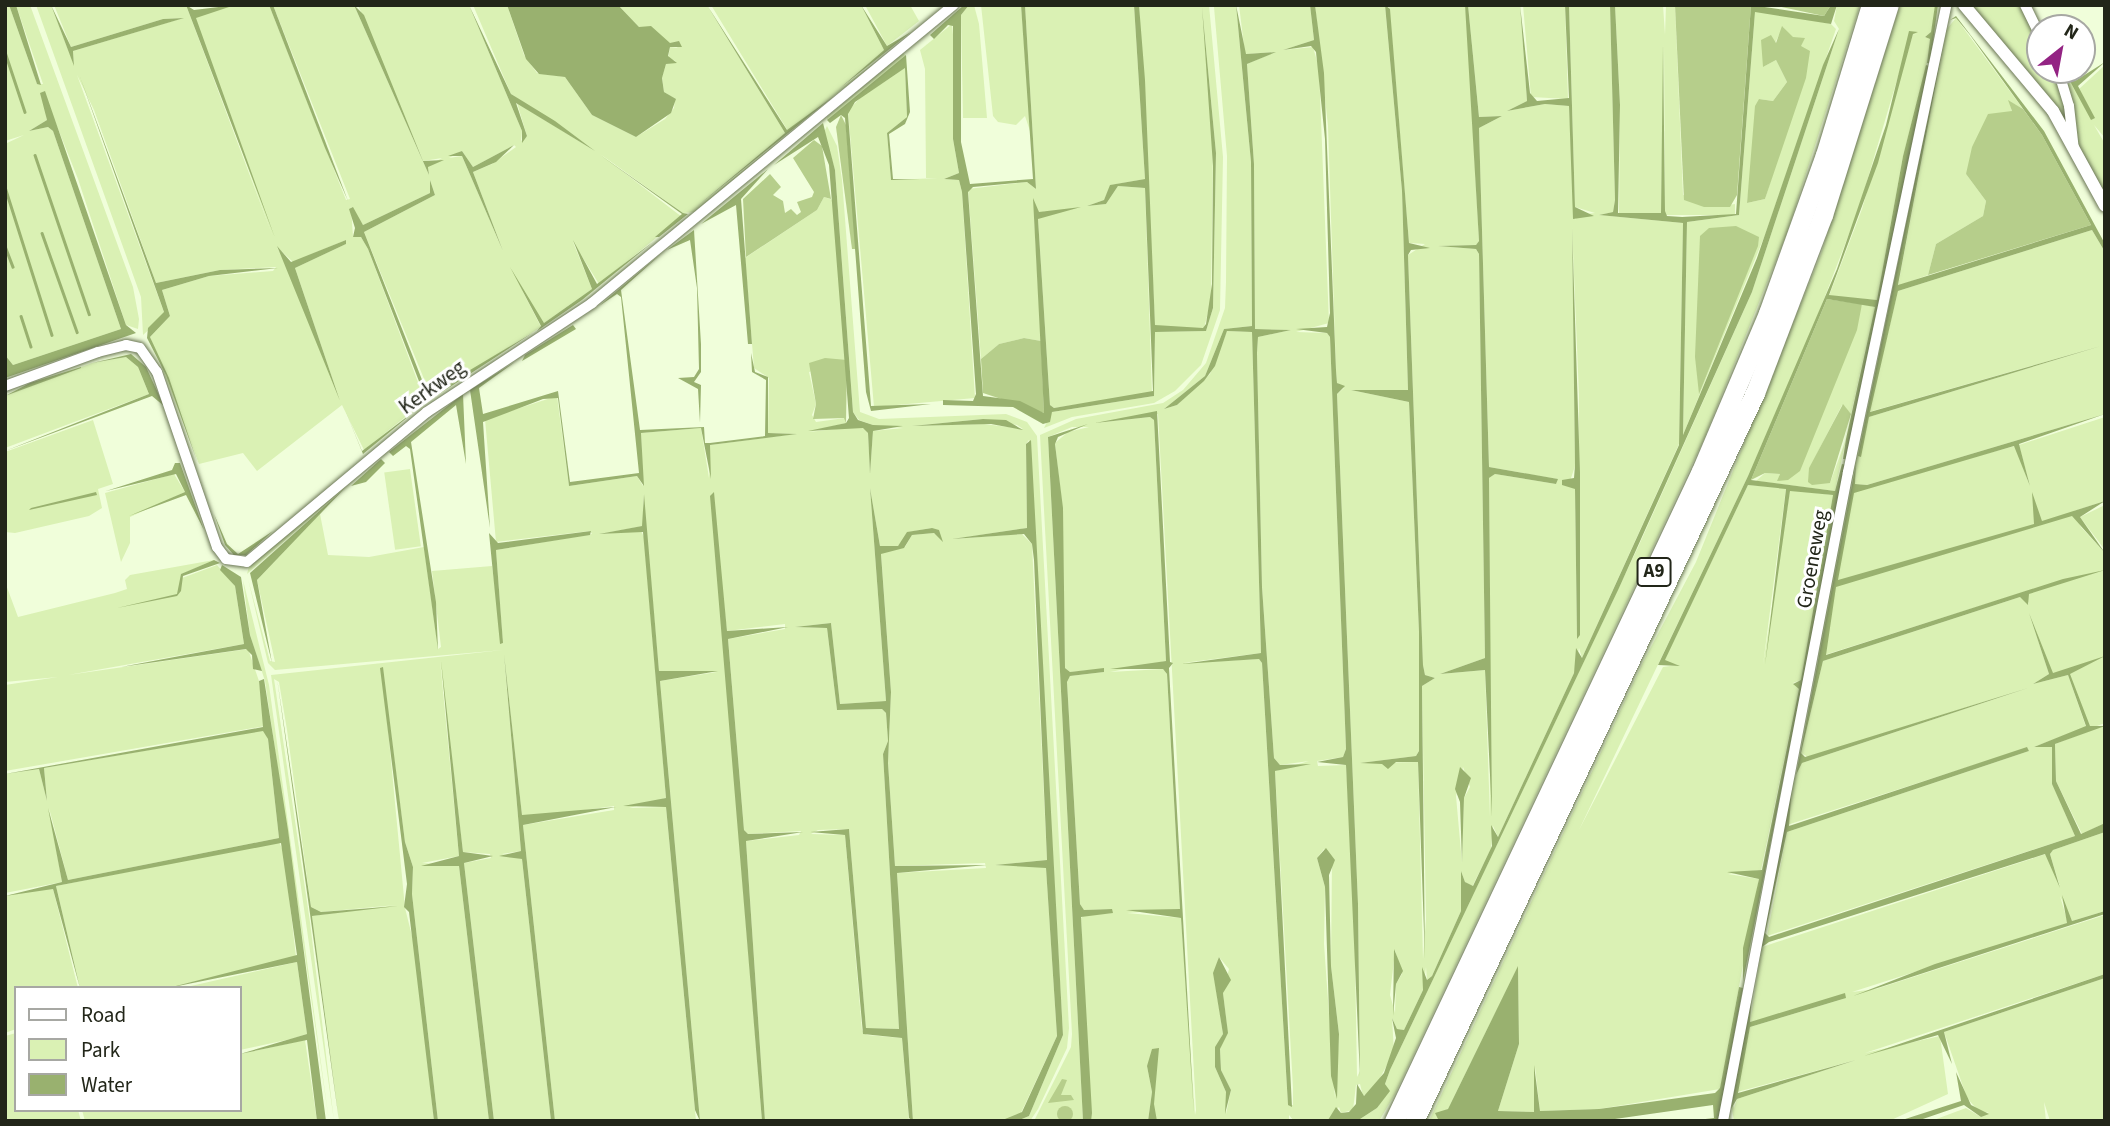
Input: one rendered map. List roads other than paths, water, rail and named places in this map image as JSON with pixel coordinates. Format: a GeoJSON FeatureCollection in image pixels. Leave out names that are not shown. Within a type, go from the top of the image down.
{"type":"FeatureCollection","features":[{"type":"Feature","properties":{"kind":"highway","name":"A9"},"geometry":{"type":"LineString","coordinates":[[1394,1121],[1701,471],[1768,313],[1825,155],[1871,5]]}},
{"type":"Feature","properties":{"kind":"highway","name":"A9"},"geometry":{"type":"LineString","coordinates":[[1414,1121],[1750,405],[1824,215],[1889,5]]}},
{"type":"Feature","properties":{"kind":"street","name":"Kerkweg"},"geometry":{"type":"LineString","coordinates":[[5,386],[98,352],[126,345],[140,348],[158,372],[217,547],[226,559],[247,562],[427,412],[592,303],[954,5]]}},
{"type":"Feature","properties":{"kind":"street","name":"Groeneweg"},"geometry":{"type":"LineString","coordinates":[[1723,1121],[1848,472],[1947,5]]}},
{"type":"Feature","properties":{"kind":"street"},"geometry":{"type":"LineString","coordinates":[[1964,5],[2049,106],[2105,206]]}},
{"type":"Feature","properties":{"kind":"street"},"geometry":{"type":"LineString","coordinates":[[2062,84],[2069,106],[2074,150]]}},
{"type":"Feature","properties":{"kind":"water"},"geometry":{"type":"Polygon","coordinates":[[[9,5],[16,5],[41,85],[37,84],[9,5]]]}},
{"type":"Feature","properties":{"kind":"water"},"geometry":{"type":"Polygon","coordinates":[[[51,5],[71,47],[163,19],[184,18],[73,51],[74,66],[51,5]]]}},
{"type":"Feature","properties":{"kind":"water"},"geometry":{"type":"Polygon","coordinates":[[[186,5],[194,10],[235,5],[196,18],[275,238],[186,5]]]}},
{"type":"Feature","properties":{"kind":"water"},"geometry":{"type":"Polygon","coordinates":[[[269,5],[273,5],[348,201],[325,148],[269,5]]]}},
{"type":"Feature","properties":{"kind":"water"},"geometry":{"type":"Polygon","coordinates":[[[354,5],[364,15],[423,161],[444,160],[428,167],[429,175],[354,5]]]}},
{"type":"Feature","properties":{"kind":"water"},"geometry":{"type":"Polygon","coordinates":[[[469,5],[511,94],[555,121],[595,151],[516,103],[527,136],[522,143],[522,131],[469,5]]]}},
{"type":"Feature","properties":{"kind":"water"},"geometry":{"type":"Polygon","coordinates":[[[507,5],[618,5],[639,27],[651,26],[670,43],[679,41],[682,47],[670,47],[668,56],[677,63],[666,64],[662,78],[664,92],[676,99],[671,113],[636,137],[592,115],[565,77],[539,74],[526,59],[507,5]]]}},
{"type":"Feature","properties":{"kind":"water"},"geometry":{"type":"Polygon","coordinates":[[[707,5],[787,130],[834,96],[695,208],[785,133],[707,5]]]}},
{"type":"Feature","properties":{"kind":"water"},"geometry":{"type":"Polygon","coordinates":[[[861,5],[887,46],[911,32],[839,89],[884,50],[861,5]]]}},
{"type":"Feature","properties":{"kind":"water"},"geometry":{"type":"Polygon","coordinates":[[[964,5],[969,5],[961,15],[961,142],[970,184],[1033,179],[1021,5],[1025,5],[1036,189],[1027,182],[973,187],[968,192],[983,396],[1020,401],[1044,413],[1033,198],[1039,212],[1081,207],[1038,219],[1050,405],[1054,408],[1153,391],[1145,188],[1118,186],[1106,204],[1087,206],[1104,200],[1110,185],[1145,179],[1134,5],[1139,5],[1145,80],[1155,325],[1203,328],[1206,324],[1212,284],[1213,166],[1202,7],[1216,153],[1213,308],[1206,331],[1155,332],[1154,396],[1052,412],[1050,422],[1043,424],[1013,407],[943,405],[943,400],[973,401],[976,394],[962,192],[959,180],[944,179],[959,173],[953,139],[953,26],[948,25],[934,39],[930,35],[964,5]]]}},
{"type":"Feature","properties":{"kind":"water"},"geometry":{"type":"Polygon","coordinates":[[[1236,5],[1246,54],[1276,52],[1247,64],[1254,164],[1255,329],[1291,330],[1258,337],[1257,353],[1262,587],[1274,758],[1280,765],[1311,764],[1275,771],[1292,1107],[1288,1105],[1262,663],[1259,659],[1182,664],[1261,653],[1252,332],[1227,331],[1215,366],[1204,381],[1177,405],[1164,409],[1205,376],[1224,329],[1252,326],[1251,162],[1236,5]]]}},
{"type":"Feature","properties":{"kind":"water"},"geometry":{"type":"Polygon","coordinates":[[[1310,5],[1315,5],[1324,73],[1336,370],[1337,383],[1345,386],[1337,394],[1358,904],[1360,1077],[1346,765],[1317,762],[1343,757],[1346,749],[1330,337],[1327,333],[1296,329],[1327,327],[1330,313],[1325,139],[1316,52],[1311,46],[1283,50],[1314,40],[1310,5]]]}},
{"type":"Feature","properties":{"kind":"water"},"geometry":{"type":"Polygon","coordinates":[[[1385,5],[1390,9],[1409,243],[1430,248],[1411,250],[1408,255],[1423,665],[1425,675],[1435,678],[1422,686],[1425,960],[1418,762],[1396,762],[1388,769],[1382,764],[1360,763],[1416,756],[1419,751],[1419,632],[1409,402],[1351,390],[1408,390],[1402,191],[1385,5]]]}},
{"type":"Feature","properties":{"kind":"water"},"geometry":{"type":"Polygon","coordinates":[[[1465,5],[1468,5],[1479,117],[1502,116],[1479,128],[1489,467],[1558,479],[1556,484],[1495,474],[1489,478],[1492,817],[1485,670],[1440,674],[1485,658],[1479,254],[1476,249],[1438,246],[1476,245],[1479,241],[1465,5]]]}},
{"type":"Feature","properties":{"kind":"water"},"geometry":{"type":"Polygon","coordinates":[[[1520,5],[1530,93],[1537,101],[1569,98],[1565,5],[1569,5],[1575,207],[1594,216],[1573,219],[1569,106],[1545,104],[1507,111],[1527,101],[1520,5]]]}},
{"type":"Feature","properties":{"kind":"water"},"geometry":{"type":"Polygon","coordinates":[[[1610,5],[1615,5],[1620,105],[1618,213],[1661,213],[1663,44],[1665,211],[1667,216],[1682,217],[1736,214],[1751,5],[1824,16],[1831,5],[1837,5],[1831,24],[1755,12],[1739,215],[1687,222],[1683,435],[1757,258],[1823,65],[1839,29],[1752,292],[1619,588],[1390,1070],[1385,1084],[1390,1091],[1377,1108],[1357,1121],[1309,1121],[1328,1120],[1336,1107],[1341,1113],[1349,1112],[1356,1104],[1357,1084],[1364,1096],[1384,1073],[1396,1038],[1392,1018],[1397,1029],[1404,1030],[1423,990],[1422,967],[1427,980],[1432,976],[1461,911],[1461,871],[1465,882],[1473,886],[1492,846],[1491,825],[1498,837],[1574,673],[1576,648],[1582,658],[1679,445],[1683,223],[1599,215],[1613,212],[1615,200],[1610,5]]]}},
{"type":"Feature","properties":{"kind":"water"},"geometry":{"type":"Polygon","coordinates":[[[1935,5],[1938,5],[1930,63],[1927,63],[1930,39],[1925,37],[1931,32],[1935,5]]]}},
{"type":"Feature","properties":{"kind":"water"},"geometry":{"type":"Polygon","coordinates":[[[1956,16],[2044,131],[2105,244],[2105,252],[2092,230],[1898,291],[1870,412],[2101,346],[1869,417],[1861,457],[1858,456],[1946,30],[1898,285],[2091,225],[2042,135],[1970,35],[1956,18],[1950,20],[1956,16]]]}},
{"type":"Feature","properties":{"kind":"water"},"geometry":{"type":"Polygon","coordinates":[[[1909,31],[1918,32],[1913,34],[1878,163],[1829,295],[1877,300],[1903,156],[1926,65],[1929,66],[1847,459],[1843,459],[1846,439],[1875,307],[1827,299],[1751,480],[1835,491],[1842,464],[1846,465],[1743,981],[1743,948],[1759,879],[1727,872],[1762,870],[1799,689],[1793,684],[1801,680],[1833,495],[1790,491],[1765,665],[1786,489],[1748,485],[1665,660],[1680,666],[1658,665],[1748,476],[1837,269],[1886,125],[1909,31]]]}},
{"type":"Feature","properties":{"kind":"water"},"geometry":{"type":"Polygon","coordinates":[[[906,55],[910,112],[905,124],[889,134],[893,179],[920,180],[891,180],[887,133],[907,117],[905,68],[855,102],[848,114],[871,406],[931,404],[871,411],[866,392],[845,118],[841,115],[830,123],[827,120],[906,55]]]}},
{"type":"Feature","properties":{"kind":"water"},"geometry":{"type":"Polygon","coordinates":[[[79,74],[156,283],[220,270],[278,268],[209,276],[162,290],[170,316],[150,337],[169,378],[198,464],[166,375],[147,338],[148,328],[164,312],[79,74]]]}},
{"type":"Feature","properties":{"kind":"water"},"geometry":{"type":"Polygon","coordinates":[[[2072,84],[2080,84],[2078,86],[2095,118],[2091,120],[2072,84]]]}},
{"type":"Feature","properties":{"kind":"water"},"geometry":{"type":"Polygon","coordinates":[[[45,91],[126,325],[136,333],[5,378],[5,355],[13,365],[121,329],[53,131],[48,127],[29,131],[47,120],[40,93],[45,91]]]}},
{"type":"Feature","properties":{"kind":"water"},"geometry":{"type":"Polygon","coordinates":[[[823,123],[835,170],[853,412],[858,420],[873,425],[903,426],[873,431],[870,474],[868,433],[863,428],[808,431],[846,423],[849,418],[829,165],[818,137],[774,165],[823,123]]]}},
{"type":"Feature","properties":{"kind":"water"},"geometry":{"type":"Polygon","coordinates":[[[514,145],[496,162],[473,172],[503,251],[462,156],[448,156],[462,151],[473,167],[514,145]]]}},
{"type":"Feature","properties":{"kind":"water"},"geometry":{"type":"Polygon","coordinates":[[[600,155],[688,214],[659,237],[655,237],[682,214],[600,155]]]}},
{"type":"Feature","properties":{"kind":"water"},"geometry":{"type":"Polygon","coordinates":[[[768,169],[741,199],[752,344],[748,344],[736,205],[701,224],[768,169]]]}},
{"type":"Feature","properties":{"kind":"water"},"geometry":{"type":"Polygon","coordinates":[[[430,180],[435,195],[364,232],[428,395],[534,332],[427,402],[368,249],[361,237],[353,237],[355,228],[349,209],[353,207],[363,225],[430,193],[430,180]]]}},
{"type":"Feature","properties":{"kind":"water"},"geometry":{"type":"Polygon","coordinates":[[[1572,227],[1580,472],[1580,635],[1577,639],[1575,489],[1562,485],[1562,480],[1574,478],[1575,466],[1572,227]]]}},
{"type":"Feature","properties":{"kind":"water"},"geometry":{"type":"Polygon","coordinates":[[[694,230],[701,344],[701,372],[694,382],[701,385],[700,423],[698,389],[678,378],[694,377],[699,369],[697,288],[690,240],[667,250],[694,230]]]}},
{"type":"Feature","properties":{"kind":"water"},"geometry":{"type":"Polygon","coordinates":[[[346,240],[346,244],[295,268],[340,401],[277,246],[291,262],[346,240]]]}},
{"type":"Feature","properties":{"kind":"water"},"geometry":{"type":"Polygon","coordinates":[[[573,240],[597,284],[653,242],[582,300],[537,331],[541,326],[510,267],[544,323],[592,289],[573,240]]]}},
{"type":"Feature","properties":{"kind":"water"},"geometry":{"type":"Polygon","coordinates":[[[661,254],[621,290],[640,430],[704,427],[705,443],[765,436],[766,380],[752,372],[751,353],[755,372],[768,377],[768,433],[797,434],[710,445],[711,479],[701,428],[641,433],[644,486],[637,476],[569,486],[558,398],[543,399],[483,422],[490,528],[470,390],[515,362],[479,388],[483,414],[558,391],[570,482],[639,473],[621,297],[617,294],[599,306],[661,254]]]}},
{"type":"Feature","properties":{"kind":"water"},"geometry":{"type":"Polygon","coordinates":[[[573,325],[576,329],[522,361],[525,355],[573,325]]]}},
{"type":"Feature","properties":{"kind":"water"},"geometry":{"type":"Polygon","coordinates":[[[131,354],[146,367],[164,406],[152,396],[5,451],[149,394],[138,367],[126,357],[92,363],[131,354]]]}},
{"type":"Feature","properties":{"kind":"water"},"geometry":{"type":"Polygon","coordinates":[[[81,368],[5,396],[30,383],[81,368]]]}},
{"type":"Feature","properties":{"kind":"water"},"geometry":{"type":"Polygon","coordinates":[[[463,394],[466,464],[456,405],[411,442],[436,602],[438,650],[410,449],[406,446],[393,456],[389,452],[463,394]]]}},
{"type":"Feature","properties":{"kind":"water"},"geometry":{"type":"Polygon","coordinates":[[[343,405],[362,451],[420,407],[363,454],[343,405]]]}},
{"type":"Feature","properties":{"kind":"water"},"geometry":{"type":"Polygon","coordinates":[[[1157,411],[1170,662],[1173,663],[1169,668],[1194,1115],[1181,918],[1126,910],[1180,909],[1167,674],[1163,669],[1110,669],[1166,661],[1154,420],[1150,417],[1095,423],[1157,411]]]}},
{"type":"Feature","properties":{"kind":"water"},"geometry":{"type":"Polygon","coordinates":[[[2105,414],[2019,444],[2030,486],[2014,446],[1854,493],[1838,580],[2034,524],[2032,492],[2042,521],[2105,501],[2080,517],[2105,553],[2072,516],[1836,587],[1826,655],[2063,579],[2105,570],[2029,594],[2028,605],[2020,597],[1823,661],[1801,753],[1805,757],[2028,688],[1802,763],[1796,775],[1856,464],[1855,484],[1867,485],[2105,414]]]}},
{"type":"Feature","properties":{"kind":"water"},"geometry":{"type":"Polygon","coordinates":[[[983,419],[1006,420],[1023,430],[991,424],[912,426],[983,419]]]}},
{"type":"Feature","properties":{"kind":"water"},"geometry":{"type":"Polygon","coordinates":[[[1088,424],[1058,437],[1055,444],[1063,508],[1065,668],[1070,672],[1104,668],[1104,672],[1070,676],[1067,682],[1080,904],[1084,910],[1112,909],[1113,913],[1081,917],[1092,1113],[1091,1121],[1083,1121],[1048,437],[1088,424]]]}},
{"type":"Feature","properties":{"kind":"water"},"geometry":{"type":"Polygon","coordinates":[[[1031,440],[1063,1035],[1029,1116],[1017,1121],[1000,1121],[1022,1112],[1057,1036],[1046,868],[995,865],[1047,860],[1034,560],[1032,544],[1024,534],[952,539],[1027,528],[1026,444],[1031,440]]]}},
{"type":"Feature","properties":{"kind":"water"},"geometry":{"type":"Polygon","coordinates":[[[381,459],[385,463],[366,482],[351,486],[381,459]]]}},
{"type":"Feature","properties":{"kind":"water"},"geometry":{"type":"Polygon","coordinates":[[[175,463],[180,463],[204,530],[186,495],[129,516],[185,492],[176,474],[106,491],[172,470],[175,463]]]}},
{"type":"Feature","properties":{"kind":"water"},"geometry":{"type":"Polygon","coordinates":[[[870,488],[880,546],[898,546],[907,532],[932,528],[939,530],[943,542],[934,533],[912,535],[904,548],[881,554],[891,692],[888,763],[895,866],[987,865],[897,873],[913,1121],[909,1118],[902,1038],[863,1034],[845,835],[810,832],[849,829],[866,1028],[899,1029],[883,754],[888,741],[886,713],[882,709],[837,710],[827,628],[795,627],[831,623],[840,704],[886,701],[870,488]]]}},
{"type":"Feature","properties":{"kind":"water"},"geometry":{"type":"Polygon","coordinates":[[[344,489],[257,580],[272,663],[250,573],[344,489]]]}},
{"type":"Feature","properties":{"kind":"water"},"geometry":{"type":"Polygon","coordinates":[[[96,492],[97,495],[29,510],[31,508],[96,492]]]}},
{"type":"Feature","properties":{"kind":"water"},"geometry":{"type":"Polygon","coordinates":[[[714,492],[727,631],[788,627],[728,639],[744,830],[748,834],[803,832],[746,841],[765,1121],[762,1121],[710,496],[714,492]]]}},
{"type":"Feature","properties":{"kind":"water"},"geometry":{"type":"Polygon","coordinates":[[[644,494],[659,671],[718,671],[660,681],[700,1121],[695,1110],[666,807],[623,806],[666,798],[643,532],[599,534],[642,526],[644,494]]]}},
{"type":"Feature","properties":{"kind":"water"},"geometry":{"type":"Polygon","coordinates":[[[214,514],[227,544],[238,554],[273,531],[246,555],[234,555],[225,545],[214,514]]]}},
{"type":"Feature","properties":{"kind":"water"},"geometry":{"type":"Polygon","coordinates":[[[591,531],[590,535],[496,550],[503,643],[500,644],[489,533],[498,543],[591,531]]]}},
{"type":"Feature","properties":{"kind":"water"},"geometry":{"type":"Polygon","coordinates":[[[214,560],[220,563],[183,576],[181,591],[177,596],[117,608],[177,594],[181,574],[214,560]]]}},
{"type":"Feature","properties":{"kind":"water"},"geometry":{"type":"Polygon","coordinates":[[[222,565],[241,577],[250,635],[262,671],[253,669],[252,655],[246,649],[121,667],[244,644],[235,586],[220,570],[222,565]]]}},
{"type":"Feature","properties":{"kind":"water"},"geometry":{"type":"Polygon","coordinates":[[[2029,613],[2053,673],[2105,656],[2070,674],[2090,726],[2105,726],[2055,744],[2056,781],[2081,834],[2105,823],[2105,832],[2053,850],[2050,854],[2060,888],[2045,854],[1769,942],[1762,947],[1755,979],[1792,783],[1789,826],[2027,747],[2029,751],[1787,832],[1765,933],[1769,937],[2075,836],[2052,784],[2052,747],[2034,747],[2086,726],[2068,675],[2033,684],[2049,674],[2029,613]]]}},
{"type":"Feature","properties":{"kind":"water"},"geometry":{"type":"Polygon","coordinates":[[[504,654],[522,815],[616,807],[523,825],[555,1121],[551,1121],[522,859],[499,856],[521,851],[504,654]]]}},
{"type":"Feature","properties":{"kind":"water"},"geometry":{"type":"Polygon","coordinates":[[[441,660],[463,852],[493,856],[464,863],[494,1121],[489,1121],[459,866],[421,866],[459,856],[441,660]]]}},
{"type":"Feature","properties":{"kind":"water"},"geometry":{"type":"Polygon","coordinates":[[[383,667],[405,842],[413,867],[412,894],[438,1121],[434,1121],[409,912],[404,907],[407,884],[380,668],[383,667]]]}},
{"type":"Feature","properties":{"kind":"water"},"geometry":{"type":"Polygon","coordinates":[[[277,678],[311,907],[321,912],[398,906],[312,916],[339,1121],[277,678]]]}},
{"type":"Feature","properties":{"kind":"water"},"geometry":{"type":"Polygon","coordinates":[[[264,679],[288,830],[326,1121],[317,1121],[307,1040],[242,1054],[307,1034],[297,962],[176,986],[297,955],[281,843],[56,886],[80,986],[53,889],[5,896],[62,882],[48,808],[68,880],[279,838],[268,739],[263,731],[44,768],[47,801],[39,769],[5,774],[263,727],[259,681],[264,679]]]}},
{"type":"Feature","properties":{"kind":"water"},"geometry":{"type":"Polygon","coordinates":[[[1460,767],[1471,778],[1464,798],[1462,863],[1460,802],[1455,789],[1460,767]]]}},
{"type":"Feature","properties":{"kind":"water"},"geometry":{"type":"Polygon","coordinates":[[[1326,848],[1335,860],[1329,875],[1331,966],[1339,1034],[1337,1099],[1331,1076],[1325,887],[1317,858],[1326,848]]]}},
{"type":"Feature","properties":{"kind":"water"},"geometry":{"type":"Polygon","coordinates":[[[2062,895],[2072,921],[2105,911],[2105,914],[1853,996],[1935,964],[2067,923],[2062,895]]]}},
{"type":"Feature","properties":{"kind":"water"},"geometry":{"type":"Polygon","coordinates":[[[1394,949],[1403,971],[1396,984],[1393,1016],[1394,949]]]}},
{"type":"Feature","properties":{"kind":"water"},"geometry":{"type":"Polygon","coordinates":[[[1219,957],[1231,980],[1223,993],[1228,1033],[1220,1049],[1221,1070],[1231,1090],[1225,1114],[1226,1092],[1215,1067],[1215,1047],[1223,1034],[1213,973],[1219,957]]]}},
{"type":"Feature","properties":{"kind":"water"},"geometry":{"type":"Polygon","coordinates":[[[1518,966],[1519,1044],[1498,1111],[1534,1112],[1534,1065],[1540,1111],[1599,1109],[1715,1093],[1720,1088],[1739,987],[1743,988],[1718,1121],[1688,1121],[1714,1118],[1713,1105],[1615,1119],[1438,1119],[1435,1113],[1448,1109],[1518,966]]]}},
{"type":"Feature","properties":{"kind":"water"},"geometry":{"type":"Polygon","coordinates":[[[2105,974],[2105,978],[1944,1032],[1952,1064],[1938,1035],[1864,1056],[2105,974]]]}},
{"type":"Feature","properties":{"kind":"water"},"geometry":{"type":"Polygon","coordinates":[[[1752,989],[1750,1022],[1845,993],[1846,998],[1750,1027],[1738,1093],[1856,1060],[1737,1099],[1731,1109],[1752,989]]]}},
{"type":"Feature","properties":{"kind":"water"},"geometry":{"type":"Polygon","coordinates":[[[1159,1048],[1154,1104],[1157,1121],[1148,1121],[1152,1092],[1147,1066],[1152,1049],[1159,1048]]]}},
{"type":"Feature","properties":{"kind":"water"},"geometry":{"type":"Polygon","coordinates":[[[1956,1072],[1971,1105],[1989,1114],[1981,1117],[1964,1105],[1917,1121],[1899,1121],[1961,1101],[1956,1072]]]}},
{"type":"Feature","properties":{"kind":"waterway"},"geometry":{"type":"LineString","coordinates":[[5,52],[25,112]]}},
{"type":"Feature","properties":{"kind":"waterway"},"geometry":{"type":"LineString","coordinates":[[35,155],[89,314]]}},
{"type":"Feature","properties":{"kind":"waterway"},"geometry":{"type":"LineString","coordinates":[[5,187],[52,335]]}},
{"type":"Feature","properties":{"kind":"waterway"},"geometry":{"type":"LineString","coordinates":[[42,233],[77,332]]}},
{"type":"Feature","properties":{"kind":"waterway"},"geometry":{"type":"LineString","coordinates":[[5,246],[13,267]]}},
{"type":"Feature","properties":{"kind":"waterway"},"geometry":{"type":"LineString","coordinates":[[21,316],[31,346]]}}]}
